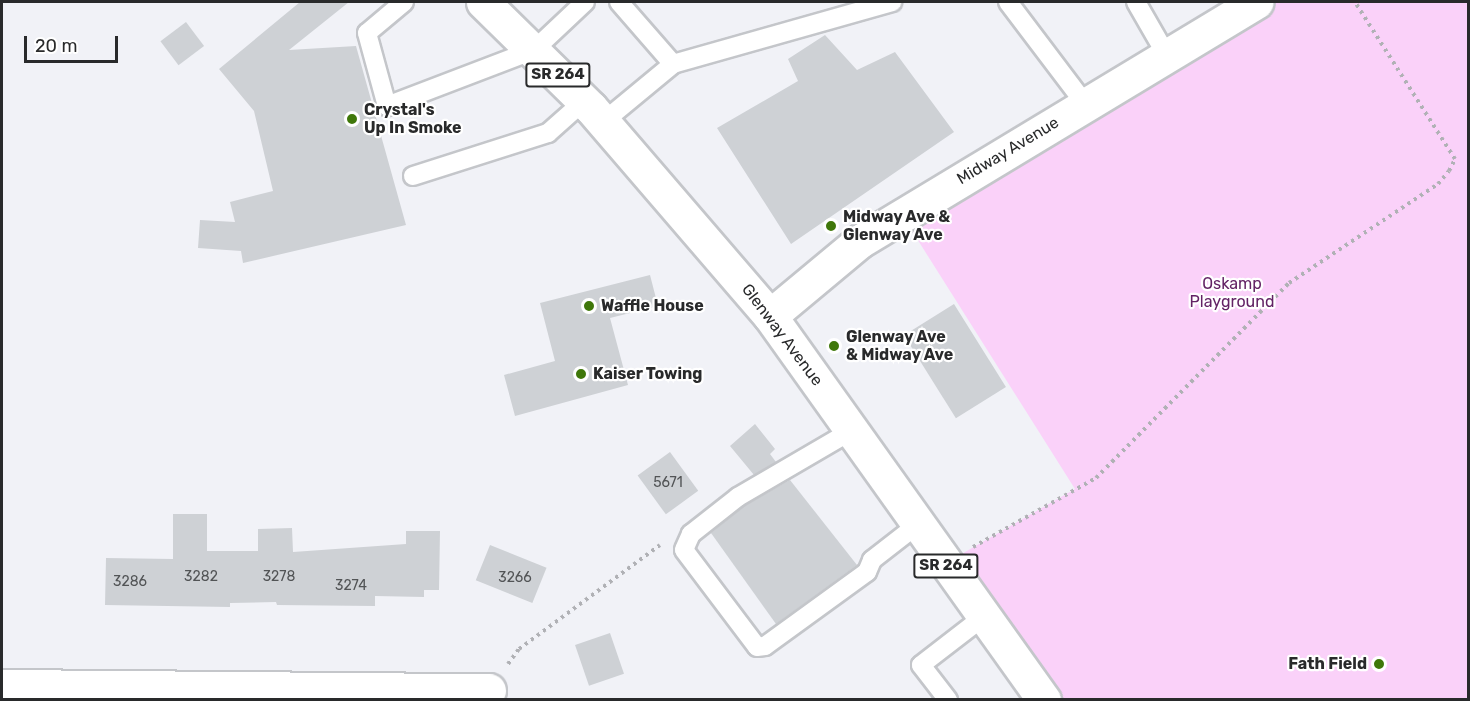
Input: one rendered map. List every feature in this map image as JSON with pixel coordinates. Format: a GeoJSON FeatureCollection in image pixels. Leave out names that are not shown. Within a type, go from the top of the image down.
{"type":"FeatureCollection","features":[{"type":"Feature","properties":{"kind":"street","name":"Glenway Avenue"},"geometry":{"type":"LineString","coordinates":[[483,2],[594,112],[771,315],[944,564],[1044,699]]}},
{"type":"Feature","properties":{"kind":"street","name":"Midway Avenue"},"geometry":{"type":"LineString","coordinates":[[771,315],[860,241],[1256,2]]}},
{"type":"Feature","properties":{"kind":"street"},"geometry":{"type":"LineString","coordinates":[[2,686],[489,690]]}},
{"type":"Feature","properties":{"kind":"lane"},"geometry":{"type":"LineString","coordinates":[[404,2],[367,33],[387,106],[534,51],[585,2]]}},
{"type":"Feature","properties":{"kind":"lane"},"geometry":{"type":"LineString","coordinates":[[619,2],[673,64]]}},
{"type":"Feature","properties":{"kind":"lane"},"geometry":{"type":"LineString","coordinates":[[413,176],[548,133],[594,112],[673,64],[892,2]]}},
{"type":"Feature","properties":{"kind":"lane"},"geometry":{"type":"LineString","coordinates":[[1008,2],[1086,105]]}},
{"type":"Feature","properties":{"kind":"lane"},"geometry":{"type":"LineString","coordinates":[[1136,2],[1167,56]]}},
{"type":"Feature","properties":{"kind":"lane"},"geometry":{"type":"LineString","coordinates":[[851,431],[738,497],[691,534],[684,550],[757,647],[765,645],[867,572],[872,560],[917,525]]}},
{"type":"Feature","properties":{"kind":"lane"},"geometry":{"type":"LineString","coordinates":[[948,699],[921,665],[983,617]]}},
{"type":"Feature","properties":{"kind":"path"},"geometry":{"type":"LineString","coordinates":[[944,564],[1096,478],[1289,283],[1438,184],[1449,171],[1455,159],[1355,2]]}},
{"type":"Feature","properties":{"kind":"green space","name":"Oskamp Playground"},"geometry":{"type":"Polygon","coordinates":[[[1256,2],[1468,2],[1468,699],[1044,699],[944,564],[1075,489],[902,215],[1256,2]]]}},
{"type":"Feature","properties":{"kind":"building"},"geometry":{"type":"Polygon","coordinates":[[[300,2],[349,2],[289,50],[356,46],[406,225],[243,263],[241,251],[198,248],[200,220],[235,222],[230,202],[273,191],[254,111],[219,69],[300,2]]]}},
{"type":"Feature","properties":{"kind":"building"},"geometry":{"type":"Polygon","coordinates":[[[186,22],[204,46],[178,65],[160,41],[186,22]]]}},
{"type":"Feature","properties":{"kind":"building"},"geometry":{"type":"Polygon","coordinates":[[[825,35],[857,70],[895,52],[954,132],[791,244],[717,128],[798,81],[788,59],[825,35]]]}},
{"type":"Feature","properties":{"kind":"building"},"geometry":{"type":"Polygon","coordinates":[[[650,275],[658,306],[610,318],[628,385],[515,416],[504,375],[555,361],[540,303],[650,275]]]}},
{"type":"Feature","properties":{"kind":"building"},"geometry":{"type":"Polygon","coordinates":[[[954,304],[1006,387],[956,418],[904,335],[954,304]]]}},
{"type":"Feature","properties":{"kind":"building"},"geometry":{"type":"Polygon","coordinates":[[[755,424],[775,449],[770,454],[776,462],[754,475],[730,446],[755,424]]]}},
{"type":"Feature","properties":{"kind":"building"},"geometry":{"type":"Polygon","coordinates":[[[670,452],[698,491],[666,514],[638,476],[670,452]]]}},
{"type":"Feature","properties":{"kind":"building"},"geometry":{"type":"Polygon","coordinates":[[[790,480],[857,565],[776,624],[711,533],[744,506],[790,480]]]}},
{"type":"Feature","properties":{"kind":"building"},"geometry":{"type":"Polygon","coordinates":[[[173,514],[207,514],[207,551],[258,551],[258,529],[292,528],[293,552],[406,544],[406,531],[440,531],[439,590],[424,590],[424,597],[375,596],[375,606],[277,605],[276,602],[230,603],[230,607],[105,605],[106,558],[173,559],[173,514]]]}},
{"type":"Feature","properties":{"kind":"building"},"geometry":{"type":"Polygon","coordinates":[[[490,545],[547,568],[532,603],[476,580],[490,545]]]}},
{"type":"Feature","properties":{"kind":"building"},"geometry":{"type":"Polygon","coordinates":[[[610,633],[624,674],[589,686],[575,645],[610,633]]]}},
{"type":"Feature","properties":{"kind":"place","name":"Crystal's Up In Smoke"},"geometry":{"type":"Point","coordinates":[352,119]}},
{"type":"Feature","properties":{"kind":"place","name":"Midway Ave & Glenway Ave"},"geometry":{"type":"Point","coordinates":[831,226]}},
{"type":"Feature","properties":{"kind":"place","name":"Waffle House"},"geometry":{"type":"Point","coordinates":[589,306]}},
{"type":"Feature","properties":{"kind":"place","name":"Glenway Ave & Midway Ave"},"geometry":{"type":"Point","coordinates":[834,346]}},
{"type":"Feature","properties":{"kind":"place","name":"Kaiser Towing"},"geometry":{"type":"Point","coordinates":[581,374]}},
{"type":"Feature","properties":{"kind":"place","name":"Fath Field"},"geometry":{"type":"Point","coordinates":[1379,664]}}]}
